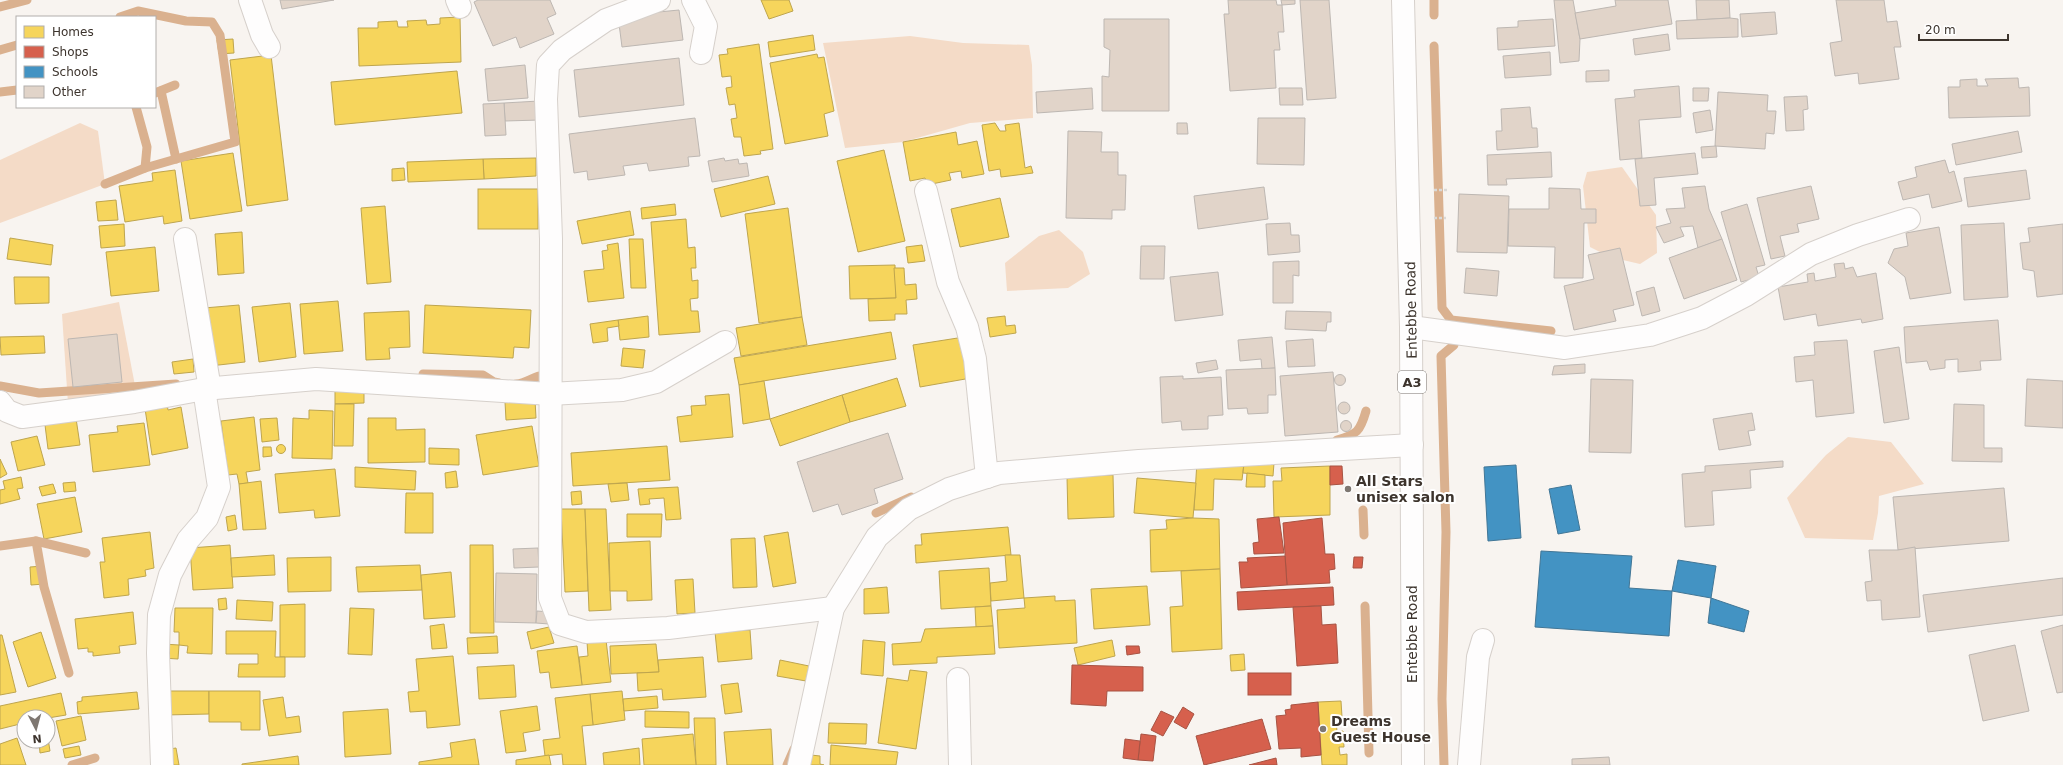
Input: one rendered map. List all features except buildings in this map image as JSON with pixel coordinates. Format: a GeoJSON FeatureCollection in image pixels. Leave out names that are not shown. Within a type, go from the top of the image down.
{"type":"FeatureCollection","features":[{"type":"Feature","properties":{"kind":"street"},"geometry":{"type":"LineString","coordinates":[[250,0],[262,36],[269,47]]}},
{"type":"Feature","properties":{"kind":"street"},"geometry":{"type":"LineString","coordinates":[[659,0],[606,20],[562,50],[548,65],[546,106],[551,239],[550,598],[560,624],[586,632],[668,628],[833,608]]}},
{"type":"Feature","properties":{"kind":"street"},"geometry":{"type":"LineString","coordinates":[[693,0],[706,26],[701,53]]}},
{"type":"Feature","properties":{"kind":"street","name":"Entebbe Road"},"geometry":{"type":"LineString","coordinates":[[1404,0],[1411,327],[1413,765]]}},
{"type":"Feature","properties":{"kind":"street"},"geometry":{"type":"LineString","coordinates":[[926,191],[948,282],[967,327],[975,359],[987,477]]}},
{"type":"Feature","properties":{"kind":"street"},"geometry":{"type":"LineString","coordinates":[[1411,327],[1565,348],[1650,335],[1702,318],[1746,295],[1812,254],[1858,234],[1909,219]]}},
{"type":"Feature","properties":{"kind":"street"},"geometry":{"type":"LineString","coordinates":[[162,765],[158,676],[159,615],[170,575],[188,540],[207,518],[219,487],[207,389],[185,239]]}},
{"type":"Feature","properties":{"kind":"street"},"geometry":{"type":"LineString","coordinates":[[0,402],[7,411],[22,417],[134,402],[207,389],[316,379],[550,394],[622,390],[656,382],[725,342]]}},
{"type":"Feature","properties":{"kind":"street"},"geometry":{"type":"LineString","coordinates":[[799,765],[833,608],[877,537],[909,509],[949,489],[999,473],[1139,461],[1412,445]]}},
{"type":"Feature","properties":{"kind":"street"},"geometry":{"type":"LineString","coordinates":[[1469,765],[1478,657],[1483,640]]}},
{"type":"Feature","properties":{"kind":"street"},"geometry":{"type":"LineString","coordinates":[[958,679],[960,765]]}},
{"type":"Feature","properties":{"kind":"path"},"geometry":{"type":"LineString","coordinates":[[1432,190],[1446,190]]}},
{"type":"Feature","properties":{"kind":"path"},"geometry":{"type":"LineString","coordinates":[[1432,218],[1446,218]]}},
{"type":"Feature","properties":{"kind":"shaded area"},"geometry":{"type":"Polygon","coordinates":[[[910,36],[963,43],[1029,45],[1032,65],[1033,118],[970,123],[903,142],[845,148],[823,43],[910,36]]]}},
{"type":"Feature","properties":{"kind":"shaded area"},"geometry":{"type":"Polygon","coordinates":[[[80,123],[98,131],[105,184],[0,223],[0,160],[80,123]]]}},
{"type":"Feature","properties":{"kind":"shaded area"},"geometry":{"type":"Polygon","coordinates":[[[1622,167],[1656,215],[1657,253],[1640,264],[1610,257],[1590,247],[1583,186],[1587,172],[1622,167]]]}},
{"type":"Feature","properties":{"kind":"shaded area"},"geometry":{"type":"Polygon","coordinates":[[[1059,230],[1083,252],[1090,274],[1068,288],[1007,291],[1005,263],[1039,236],[1059,230]]]}},
{"type":"Feature","properties":{"kind":"shaded area"},"geometry":{"type":"Polygon","coordinates":[[[119,302],[137,396],[68,404],[62,314],[119,302]]]}},
{"type":"Feature","properties":{"kind":"shaded area"},"geometry":{"type":"Polygon","coordinates":[[[1848,437],[1891,442],[1924,484],[1879,496],[1878,513],[1873,540],[1805,538],[1787,498],[1826,455],[1848,437]]]}},
{"type":"Feature","properties":{"kind":"waterway"},"geometry":{"type":"LineString","coordinates":[[0,7],[27,0]]}},
{"type":"Feature","properties":{"kind":"waterway"},"geometry":{"type":"LineString","coordinates":[[1434,0],[1434,15]]}},
{"type":"Feature","properties":{"kind":"waterway"},"geometry":{"type":"LineString","coordinates":[[105,184],[145,168],[235,142],[220,35],[212,22],[186,21],[138,11],[123,16]]}},
{"type":"Feature","properties":{"kind":"waterway"},"geometry":{"type":"LineString","coordinates":[[0,50],[16,45]]}},
{"type":"Feature","properties":{"kind":"waterway"},"geometry":{"type":"LineString","coordinates":[[1434,46],[1442,308],[1451,320],[1551,331]]}},
{"type":"Feature","properties":{"kind":"waterway"},"geometry":{"type":"LineString","coordinates":[[156,93],[175,85]]}},
{"type":"Feature","properties":{"kind":"waterway"},"geometry":{"type":"LineString","coordinates":[[0,92],[16,90]]}},
{"type":"Feature","properties":{"kind":"waterway"},"geometry":{"type":"LineString","coordinates":[[161,91],[176,159]]}},
{"type":"Feature","properties":{"kind":"waterway"},"geometry":{"type":"LineString","coordinates":[[136,108],[147,147],[145,168]]}},
{"type":"Feature","properties":{"kind":"waterway"},"geometry":{"type":"LineString","coordinates":[[1444,765],[1442,699],[1446,532],[1441,356],[1454,345]]}},
{"type":"Feature","properties":{"kind":"waterway"},"geometry":{"type":"LineString","coordinates":[[423,374],[483,375],[494,382],[499,383]]}},
{"type":"Feature","properties":{"kind":"waterway"},"geometry":{"type":"LineString","coordinates":[[516,384],[540,376]]}},
{"type":"Feature","properties":{"kind":"waterway"},"geometry":{"type":"LineString","coordinates":[[0,386],[39,393],[176,384]]}},
{"type":"Feature","properties":{"kind":"waterway"},"geometry":{"type":"LineString","coordinates":[[1337,440],[1349,436],[1357,431],[1362,424],[1366,411]]}},
{"type":"Feature","properties":{"kind":"waterway"},"geometry":{"type":"LineString","coordinates":[[876,513],[911,497]]}},
{"type":"Feature","properties":{"kind":"waterway"},"geometry":{"type":"LineString","coordinates":[[1363,510],[1364,535]]}},
{"type":"Feature","properties":{"kind":"waterway"},"geometry":{"type":"LineString","coordinates":[[36,541],[44,587],[69,673]]}},
{"type":"Feature","properties":{"kind":"waterway"},"geometry":{"type":"LineString","coordinates":[[0,546],[36,541],[86,553]]}},
{"type":"Feature","properties":{"kind":"waterway"},"geometry":{"type":"LineString","coordinates":[[1365,606],[1369,753]]}},
{"type":"Feature","properties":{"kind":"waterway"},"geometry":{"type":"LineString","coordinates":[[787,765],[794,749]]}},
{"type":"Feature","properties":{"kind":"waterway"},"geometry":{"type":"LineString","coordinates":[[72,765],[95,758]]}},
{"type":"Feature","properties":{"kind":"place","name":"All Stars unisex salon"},"geometry":{"type":"Point","coordinates":[1348,489]}},
{"type":"Feature","properties":{"kind":"place","name":"Dreams Guest House"},"geometry":{"type":"Point","coordinates":[1323,729]}}]}
